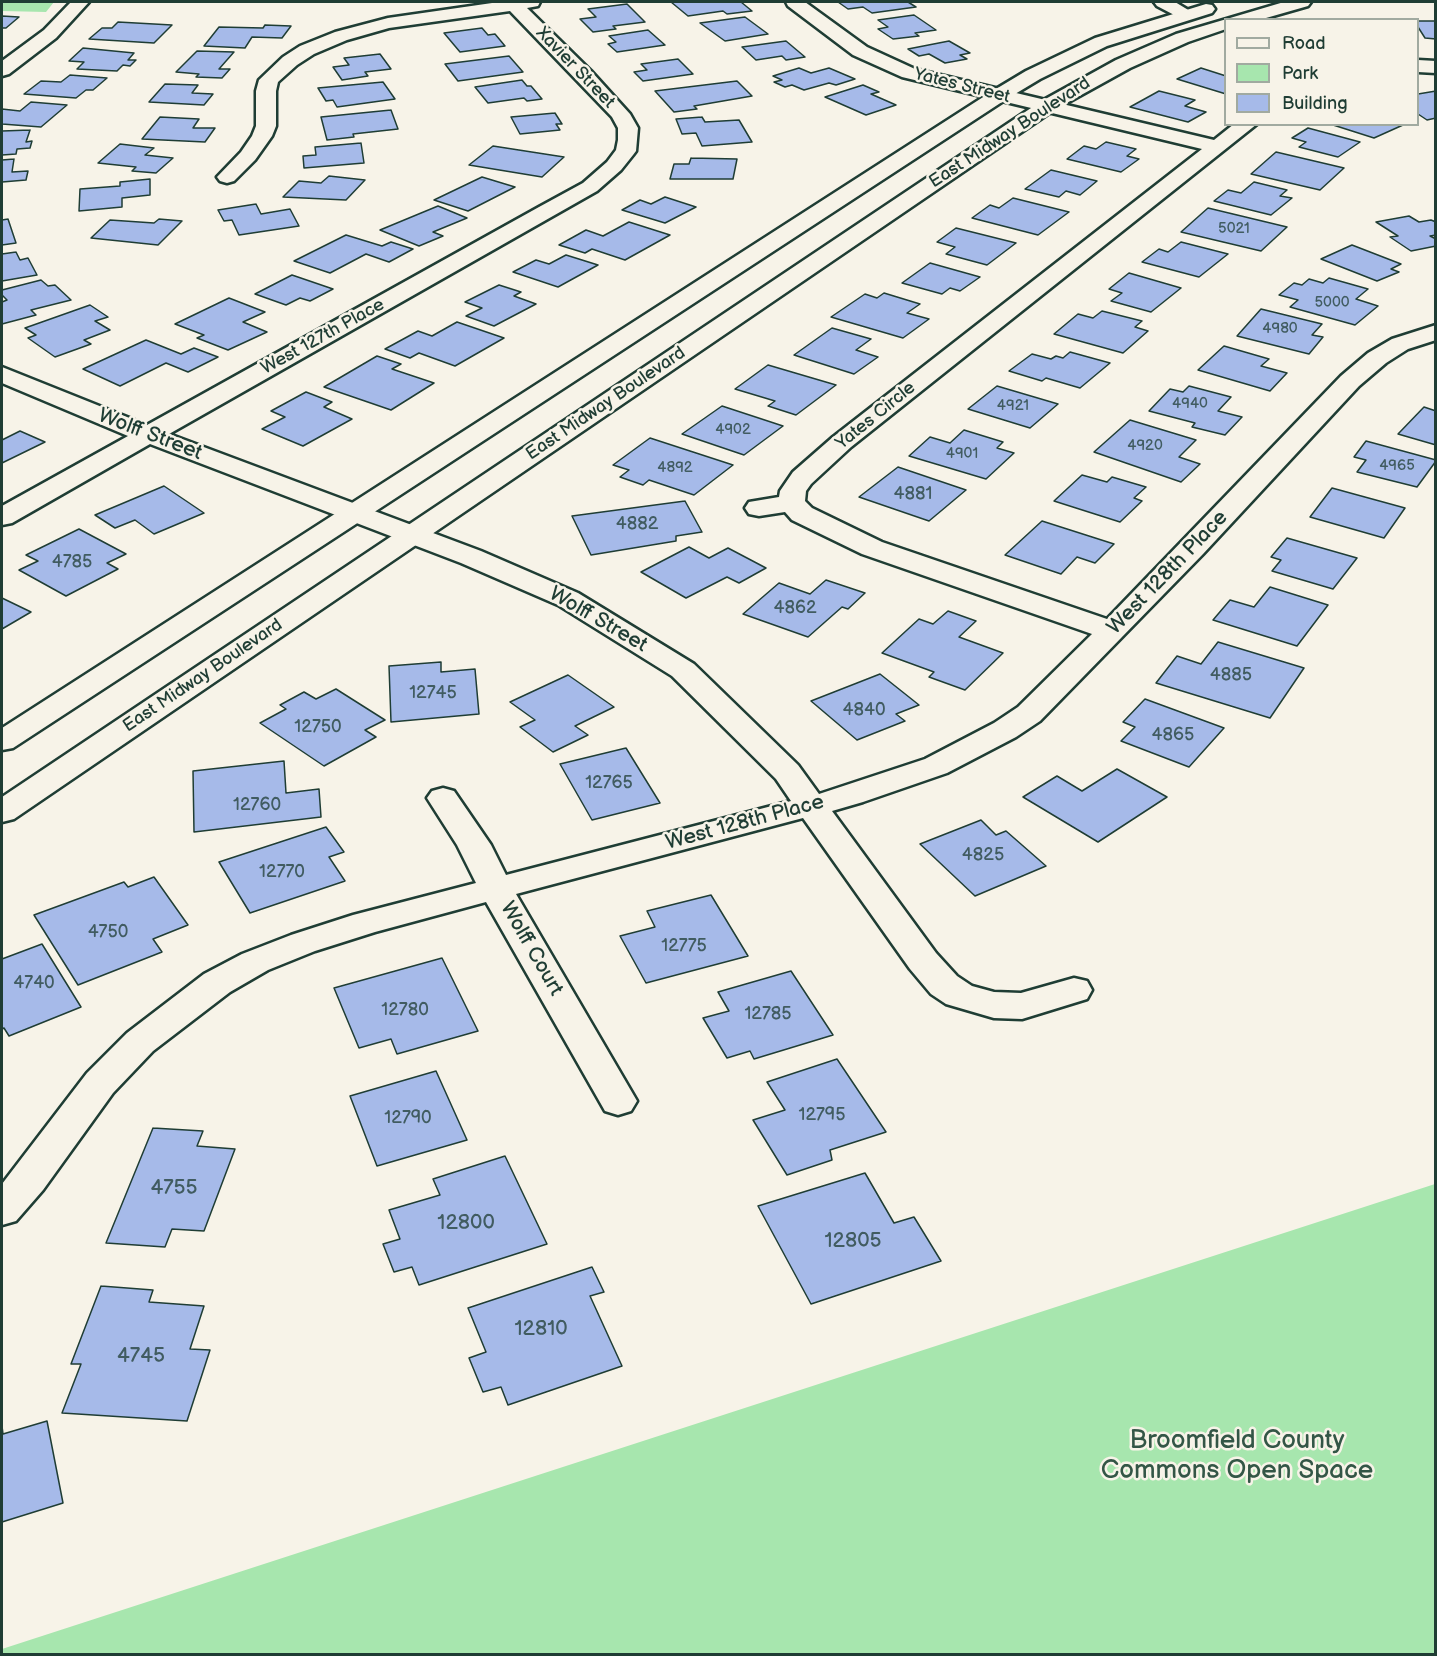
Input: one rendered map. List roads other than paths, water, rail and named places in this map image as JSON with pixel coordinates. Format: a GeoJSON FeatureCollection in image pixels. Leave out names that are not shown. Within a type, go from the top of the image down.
{"type":"FeatureCollection","features":[{"type":"Feature","properties":{"kind":"street"},"geometry":{"type":"LineString","coordinates":[[2,70],[51,34],[80,2]]}},
{"type":"Feature","properties":{"kind":"street"},"geometry":{"type":"LineString","coordinates":[[227,177],[248,156],[266,126],[266,91],[269,80],[290,61],[307,50],[341,36],[388,23],[512,3],[534,2]]}},
{"type":"Feature","properties":{"kind":"street","name":"Yates Street"},"geometry":{"type":"LineString","coordinates":[[794,2],[847,43],[880,62],[909,73],[1217,147]]}},
{"type":"Feature","properties":{"kind":"street"},"geometry":{"type":"LineString","coordinates":[[1163,2],[1186,14]]}},
{"type":"Feature","properties":{"kind":"street"},"geometry":{"type":"LineString","coordinates":[[1244,18],[1302,2]]}},
{"type":"Feature","properties":{"kind":"street","name":"Xavier Street"},"geometry":{"type":"LineString","coordinates":[[512,3],[620,114],[628,128],[628,140]]}},
{"type":"Feature","properties":{"kind":"street","name":"East Midway Boulevard"},"geometry":{"type":"LineString","coordinates":[[2,741],[1033,75],[1101,42],[1225,3]]}},
{"type":"Feature","properties":{"kind":"street","name":"East Midway Boulevard"},"geometry":{"type":"LineString","coordinates":[[2,812],[1047,106],[1123,64],[1182,38],[1224,24]]}},
{"type":"Feature","properties":{"kind":"street"},"geometry":{"type":"LineString","coordinates":[[1419,66],[1436,67]]}},
{"type":"Feature","properties":{"kind":"street","name":"Yates Circle"},"geometry":{"type":"LineString","coordinates":[[791,503],[794,491],[802,478],[842,442],[1244,126]]}},
{"type":"Feature","properties":{"kind":"street","name":"West 127th Place"},"geometry":{"type":"LineString","coordinates":[[2,517],[590,188],[614,166],[626,151],[628,140]]}},
{"type":"Feature","properties":{"kind":"street","name":"West 128th Place"},"geometry":{"type":"LineString","coordinates":[[2,1210],[30,1179],[100,1083],[140,1042],[217,983],[255,962],[303,943],[365,923],[852,795],[936,766],[1005,730],[1029,714],[1193,548],[1350,381],[1377,358],[1400,344],[1436,332]]}},
{"type":"Feature","properties":{"kind":"street","name":"Wolff Street"},"geometry":{"type":"LineString","coordinates":[[2,374],[29,387],[412,535],[568,599],[683,670],[786,772],[923,961],[944,985],[959,996],[994,1005],[1022,1006],[1074,990]]}},
{"type":"Feature","properties":{"kind":"street"},"geometry":{"type":"LineString","coordinates":[[759,508],[791,503],[802,514],[818,524],[872,548],[1112,630]]}},
{"type":"Feature","properties":{"kind":"street","name":"Wolff Court"},"geometry":{"type":"LineString","coordinates":[[443,798],[474,845],[496,889],[618,1101]]}},
{"type":"Feature","properties":{"kind":"park label","name":"Broomfield County Commons Open Space"},"geometry":{"type":"Point","coordinates":[1237,1456]}}]}
